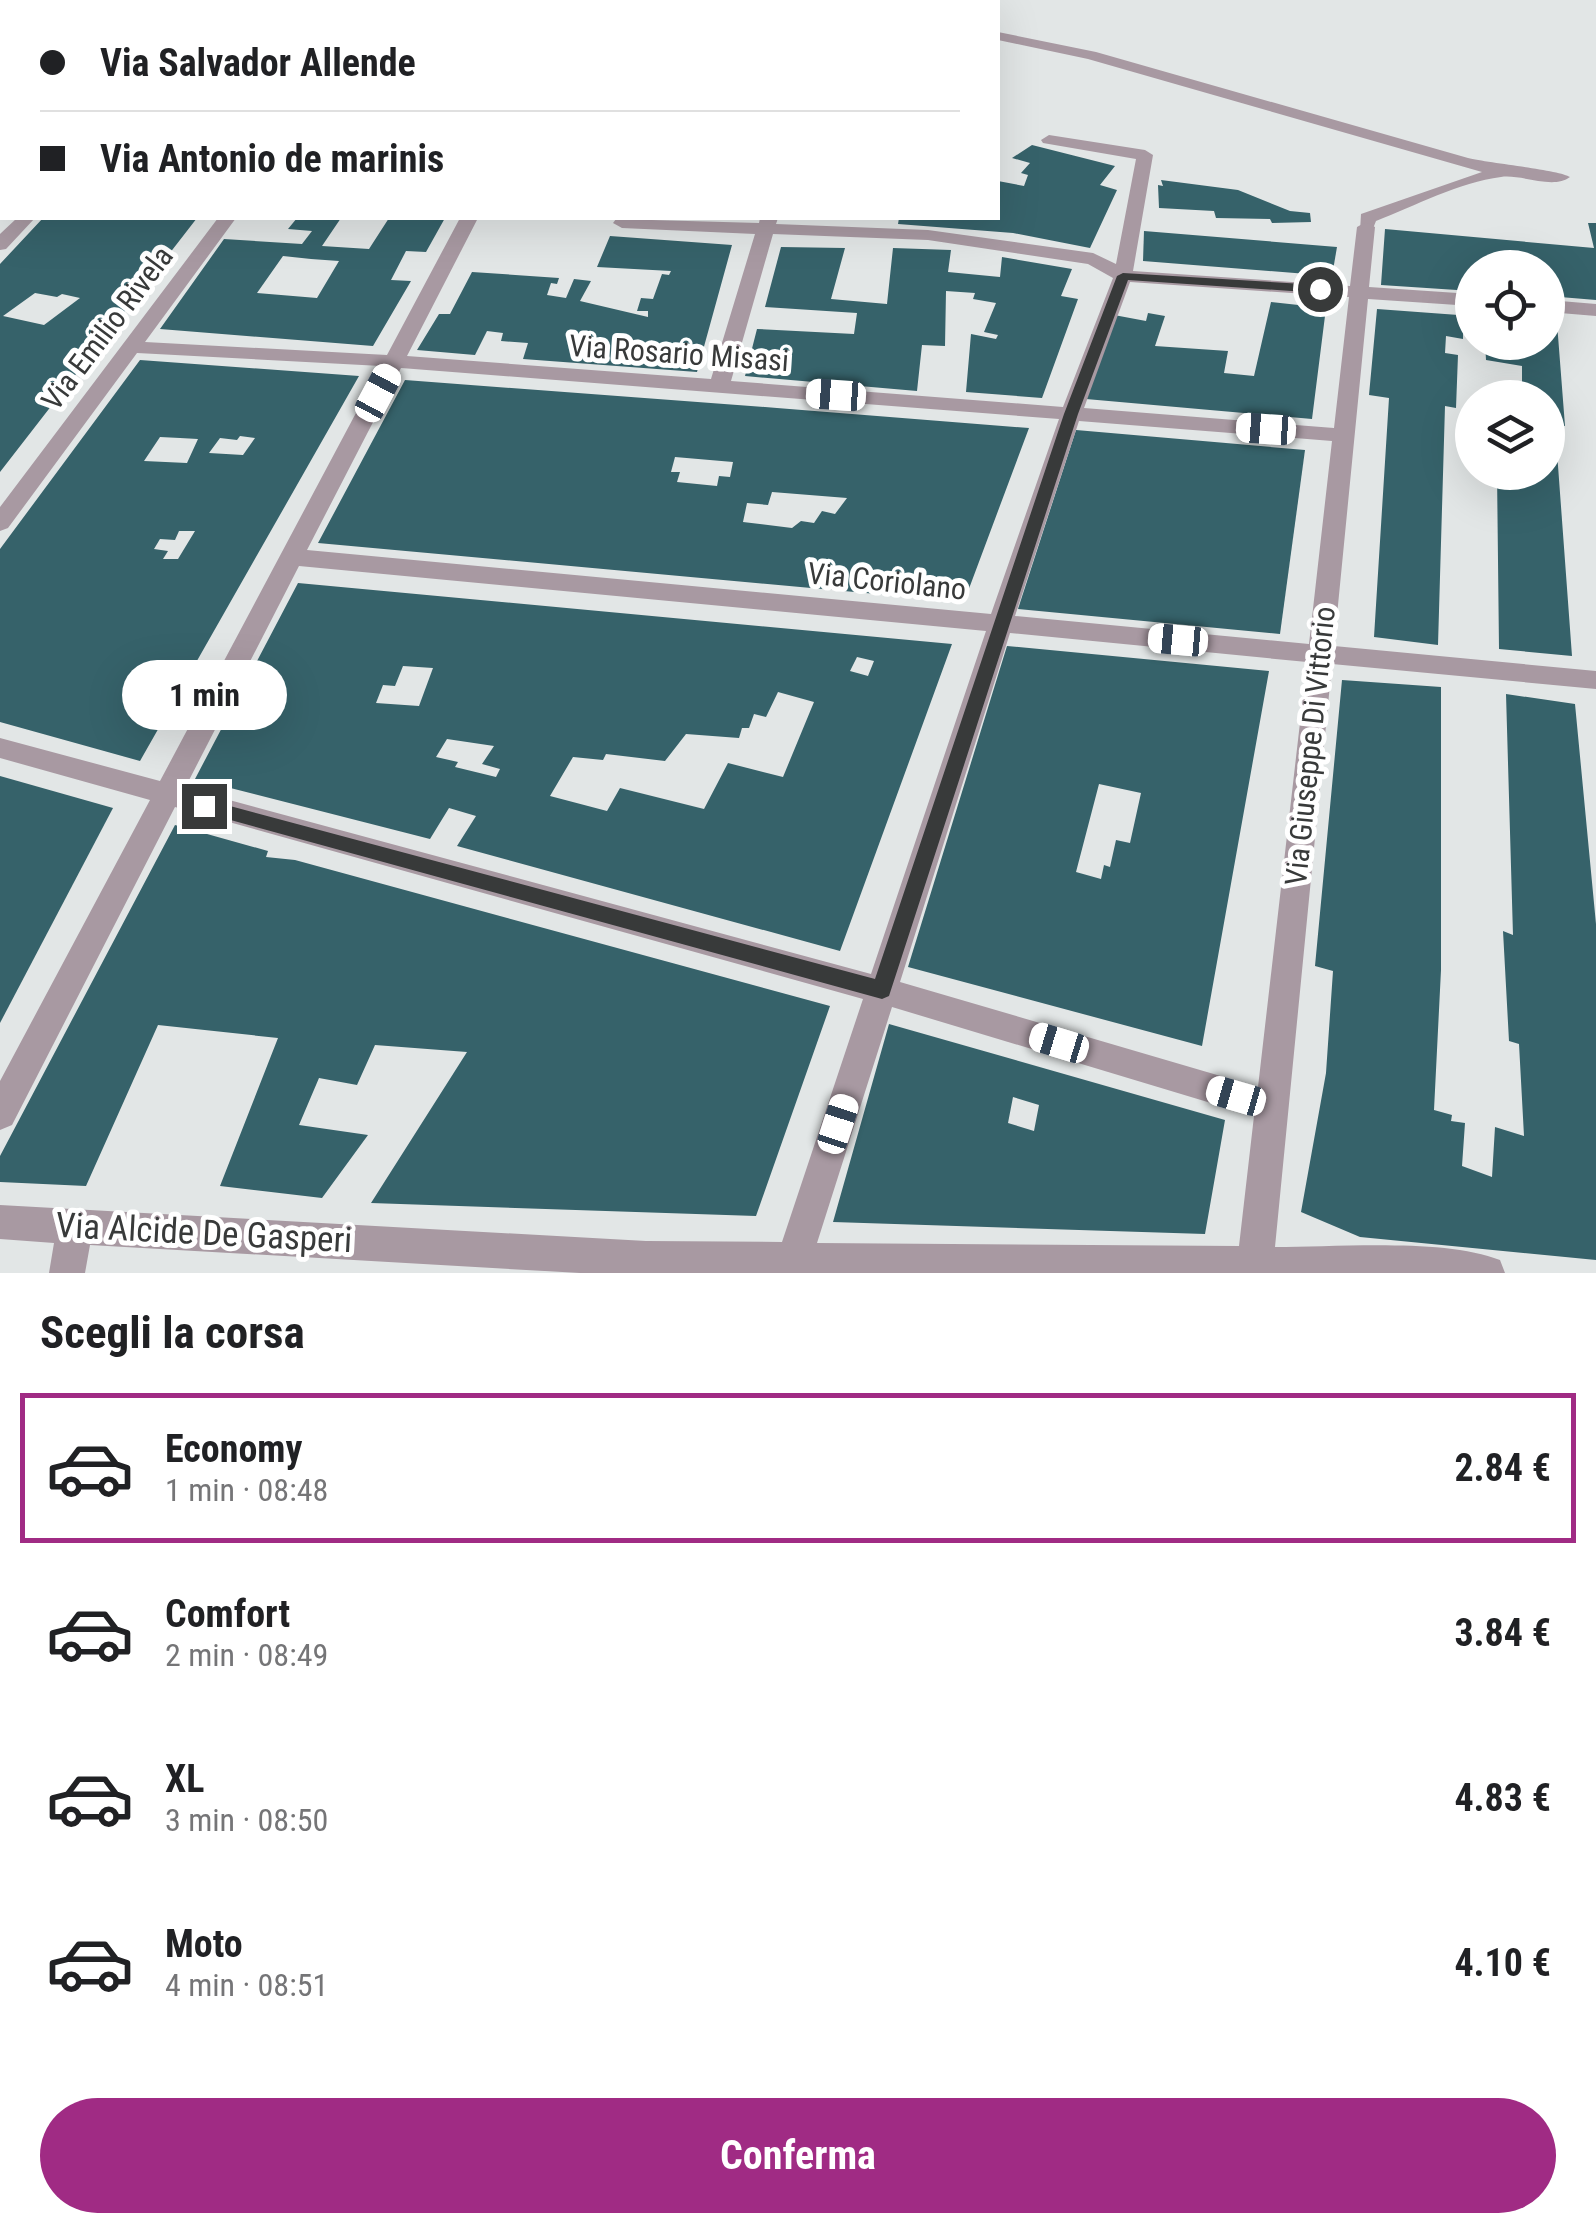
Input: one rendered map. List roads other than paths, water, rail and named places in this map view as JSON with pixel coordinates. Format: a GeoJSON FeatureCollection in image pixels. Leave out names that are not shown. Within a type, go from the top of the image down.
{"type":"FeatureCollection","features":[{"type":"Feature","properties":{"kind":"street"},"geometry":{"type":"LineString","coordinates":[[1000,36],[1091,55],[1505,172],[1561,177]]}},
{"type":"Feature","properties":{"kind":"street"},"geometry":{"type":"LineString","coordinates":[[794,1260],[1000,625],[1071,414],[1123,276],[1145,155],[1049,140]]}},
{"type":"Feature","properties":{"kind":"street","name":"Via Giuseppe Di Vittorio"},"geometry":{"type":"LineString","coordinates":[[1255,1264],[1367,218],[1470,179],[1505,172]]}},
{"type":"Feature","properties":{"kind":"street"},"geometry":{"type":"LineString","coordinates":[[0,245],[24,220]]}},
{"type":"Feature","properties":{"kind":"street","name":"Via Emilio Rivela"},"geometry":{"type":"LineString","coordinates":[[0,523],[225,220]]}},
{"type":"Feature","properties":{"kind":"street"},"geometry":{"type":"LineString","coordinates":[[0,1114],[468,220]]}},
{"type":"Feature","properties":{"kind":"street"},"geometry":{"type":"LineString","coordinates":[[720,386],[768,223]]}},
{"type":"Feature","properties":{"kind":"street"},"geometry":{"type":"LineString","coordinates":[[622,224],[768,223],[928,234],[1093,259],[1123,276],[1455,299]]}},
{"type":"Feature","properties":{"kind":"street"},"geometry":{"type":"LineString","coordinates":[[1565,307],[1596,310]]}},
{"type":"Feature","properties":{"kind":"street","name":"Via Rosario Misasi"},"geometry":{"type":"LineString","coordinates":[[128,346],[395,361],[1344,435]]}},
{"type":"Feature","properties":{"kind":"street","name":"Via Coriolano"},"geometry":{"type":"LineString","coordinates":[[292,556],[1596,680]]}},
{"type":"Feature","properties":{"kind":"street"},"geometry":{"type":"LineString","coordinates":[[0,748],[882,990],[1272,1106]]}},
{"type":"Feature","properties":{"kind":"street","name":"Via Alcide De Gasperi"},"geometry":{"type":"LineString","coordinates":[[0,1222],[646,1259],[1255,1264],[1487,1273]]}},
{"type":"Feature","properties":{"kind":"street"},"geometry":{"type":"LineString","coordinates":[[67,1273],[74,1226]]}}]}
